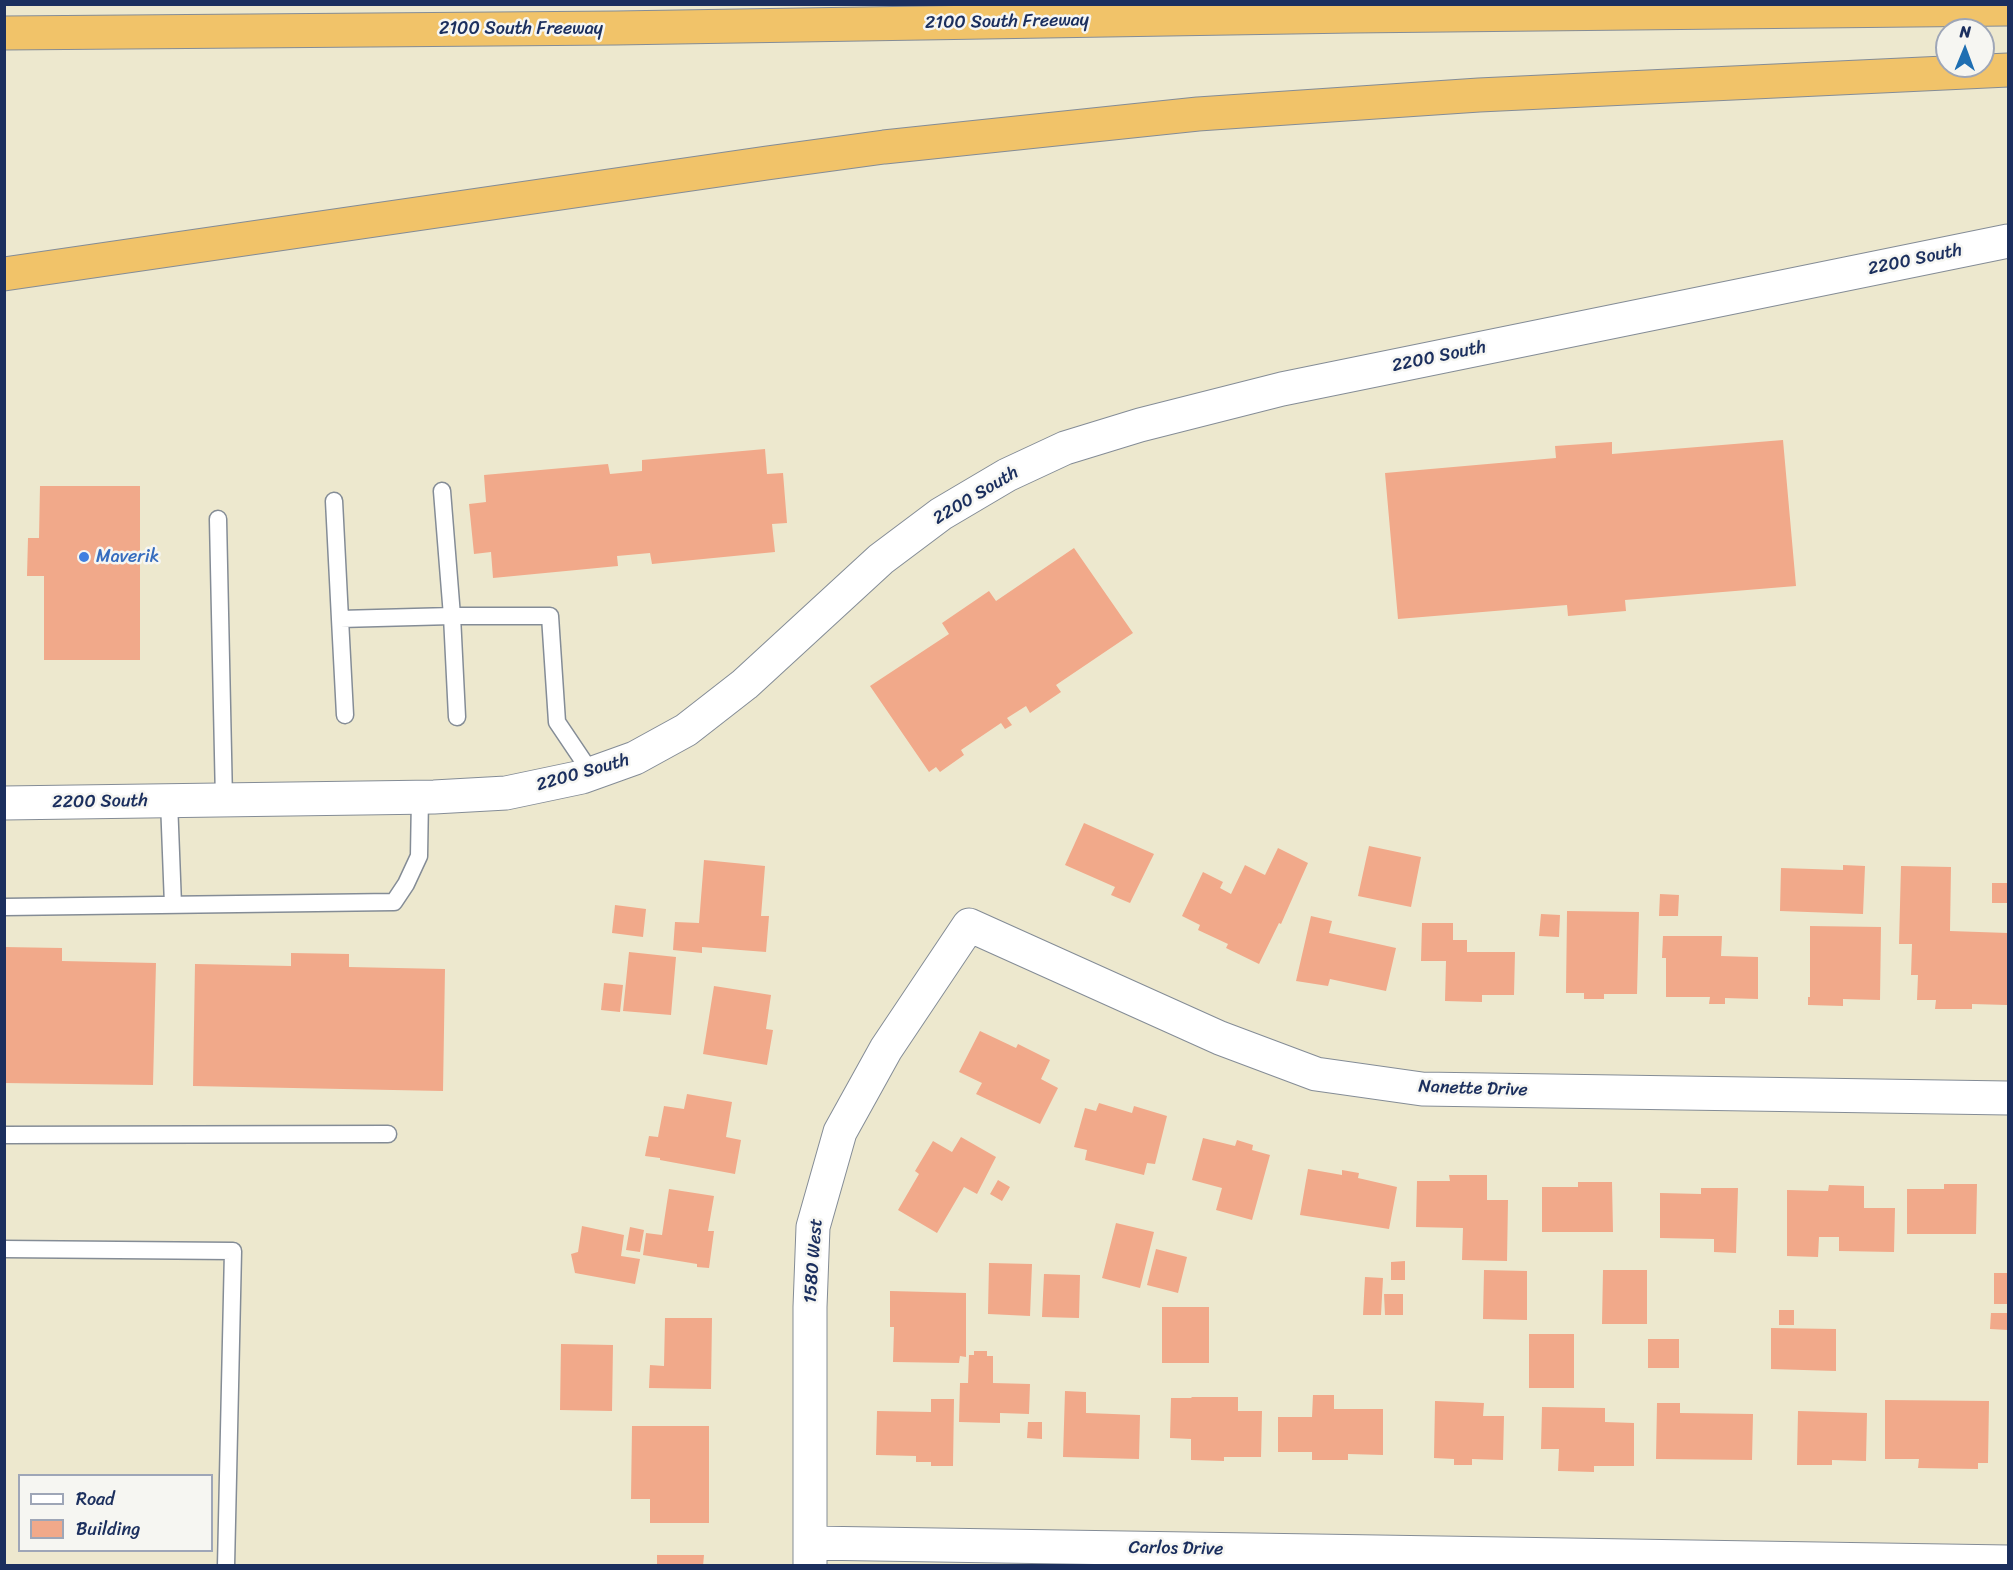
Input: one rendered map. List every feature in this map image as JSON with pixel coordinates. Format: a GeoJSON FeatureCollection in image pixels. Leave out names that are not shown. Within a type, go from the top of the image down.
{"type":"FeatureCollection","features":[{"type":"Feature","properties":{"kind":"highway","name":"2100 South Freeway"},"geometry":{"type":"LineString","coordinates":[[4,33],[616,28],[1341,16],[2008,9]]}},
{"type":"Feature","properties":{"kind":"highway"},"geometry":{"type":"LineString","coordinates":[[10,273],[756,164],[884,147],[1175,117],[1479,95],[2008,70]]}},
{"type":"Feature","properties":{"kind":"street","name":"2200 South"},"geometry":{"type":"LineString","coordinates":[[4,803],[420,798],[506,793],[552,785],[592,774],[635,758],[686,730],[745,684],[881,559],[933,521],[1007,475],[1065,448],[1140,425],[1282,389],[2008,241]]}},
{"type":"Feature","properties":{"kind":"street","name":"Nanette Drive"},"geometry":{"type":"LineString","coordinates":[[969,925],[1220,1038],[1316,1074],[1422,1089],[2008,1098]]}},
{"type":"Feature","properties":{"kind":"street","name":"1580 West"},"geometry":{"type":"LineString","coordinates":[[811,1554],[810,1307],[813,1227],[840,1132],[886,1049],[969,925]]}},
{"type":"Feature","properties":{"kind":"street","name":"Carlos Drive"},"geometry":{"type":"LineString","coordinates":[[811,1554],[2008,1562]]}},
{"type":"Feature","properties":{"kind":"lane"},"geometry":{"type":"LineString","coordinates":[[442,491],[457,717]]}},
{"type":"Feature","properties":{"kind":"lane"},"geometry":{"type":"LineString","coordinates":[[334,501],[345,715]]}},
{"type":"Feature","properties":{"kind":"lane"},"geometry":{"type":"LineString","coordinates":[[218,519],[224,801]]}},
{"type":"Feature","properties":{"kind":"lane"},"geometry":{"type":"LineString","coordinates":[[340,619],[550,615],[557,722],[592,774]]}},
{"type":"Feature","properties":{"kind":"lane"},"geometry":{"type":"LineString","coordinates":[[4,907],[394,902],[406,884],[419,856],[420,798]]}},
{"type":"Feature","properties":{"kind":"lane"},"geometry":{"type":"LineString","coordinates":[[169,801],[173,905]]}},
{"type":"Feature","properties":{"kind":"lane"},"geometry":{"type":"LineString","coordinates":[[4,1135],[388,1134]]}},
{"type":"Feature","properties":{"kind":"lane"},"geometry":{"type":"LineString","coordinates":[[4,1249],[233,1251],[226,1566]]}},
{"type":"Feature","properties":{"kind":"building"},"geometry":{"type":"Polygon","coordinates":[[[1783,440],[1796,586],[1625,600],[1626,611],[1568,616],[1567,605],[1398,619],[1385,473],[1556,458],[1555,446],[1612,442],[1612,454],[1783,440]]]}},
{"type":"Feature","properties":{"kind":"building"},"geometry":{"type":"Polygon","coordinates":[[[765,449],[767,474],[783,473],[787,523],[772,524],[775,552],[652,564],[650,553],[617,556],[618,566],[493,578],[491,552],[474,554],[469,504],[486,502],[484,475],[608,464],[610,474],[642,471],[642,460],[765,449]]]}},
{"type":"Feature","properties":{"kind":"building","name":"Maverik"},"geometry":{"type":"Polygon","coordinates":[[[40,486],[140,486],[140,660],[44,660],[44,576],[27,576],[28,538],[39,538],[40,486]]]}},
{"type":"Feature","properties":{"kind":"building"},"geometry":{"type":"Polygon","coordinates":[[[1074,548],[1133,633],[1056,685],[1061,692],[1030,713],[1026,706],[1007,718],[1012,725],[1005,729],[1001,723],[961,750],[964,755],[940,772],[936,767],[929,772],[870,686],[949,634],[942,623],[989,591],[996,601],[1074,548]]]}},
{"type":"Feature","properties":{"kind":"building"},"geometry":{"type":"Polygon","coordinates":[[[1084,823],[1154,854],[1130,903],[1111,895],[1115,887],[1065,865],[1084,823]]]}},
{"type":"Feature","properties":{"kind":"building"},"geometry":{"type":"Polygon","coordinates":[[[1369,846],[1421,857],[1411,907],[1358,896],[1369,846]]]}},
{"type":"Feature","properties":{"kind":"building"},"geometry":{"type":"Polygon","coordinates":[[[1278,848],[1308,863],[1281,924],[1279,923],[1259,964],[1226,948],[1228,944],[1198,930],[1200,925],[1182,916],[1203,872],[1223,882],[1220,888],[1231,894],[1245,865],[1265,875],[1278,848]]]}},
{"type":"Feature","properties":{"kind":"building"},"geometry":{"type":"Polygon","coordinates":[[[704,860],[765,866],[761,916],[769,916],[766,952],[702,947],[702,953],[673,950],[675,922],[699,923],[704,860]]]}},
{"type":"Feature","properties":{"kind":"building"},"geometry":{"type":"Polygon","coordinates":[[[1843,865],[1865,866],[1863,914],[1780,911],[1781,868],[1843,870],[1843,865]]]}},
{"type":"Feature","properties":{"kind":"building"},"geometry":{"type":"Polygon","coordinates":[[[1901,866],[1951,867],[1950,931],[2008,933],[2007,1005],[1972,1004],[1972,1009],[1935,1009],[1936,1000],[1917,1000],[1918,975],[1911,975],[1912,944],[1899,944],[1901,866]]]}},
{"type":"Feature","properties":{"kind":"building"},"geometry":{"type":"Polygon","coordinates":[[[1992,883],[2008,883],[2008,903],[1992,903],[1992,883]]]}},
{"type":"Feature","properties":{"kind":"building"},"geometry":{"type":"Polygon","coordinates":[[[1660,894],[1679,895],[1678,916],[1659,916],[1660,894]]]}},
{"type":"Feature","properties":{"kind":"building"},"geometry":{"type":"Polygon","coordinates":[[[615,905],[646,909],[643,937],[612,933],[615,905]]]}},
{"type":"Feature","properties":{"kind":"building"},"geometry":{"type":"Polygon","coordinates":[[[1567,911],[1639,912],[1637,994],[1604,994],[1604,999],[1584,999],[1584,993],[1566,993],[1567,911]]]}},
{"type":"Feature","properties":{"kind":"building"},"geometry":{"type":"Polygon","coordinates":[[[1541,914],[1560,915],[1559,937],[1539,936],[1541,914]]]}},
{"type":"Feature","properties":{"kind":"building"},"geometry":{"type":"Polygon","coordinates":[[[1311,916],[1332,921],[1329,933],[1396,948],[1386,991],[1330,979],[1328,986],[1296,981],[1311,916]]]}},
{"type":"Feature","properties":{"kind":"building"},"geometry":{"type":"Polygon","coordinates":[[[1422,923],[1453,923],[1453,940],[1467,940],[1467,952],[1515,952],[1514,995],[1482,995],[1482,1002],[1445,1001],[1446,961],[1421,961],[1422,923]]]}},
{"type":"Feature","properties":{"kind":"building"},"geometry":{"type":"Polygon","coordinates":[[[1810,926],[1881,927],[1880,1000],[1843,999],[1843,1006],[1808,1005],[1810,926]]]}},
{"type":"Feature","properties":{"kind":"building"},"geometry":{"type":"Polygon","coordinates":[[[1663,936],[1722,936],[1721,956],[1758,957],[1758,999],[1725,998],[1725,1004],[1709,1004],[1710,997],[1666,997],[1666,958],[1662,958],[1663,936]]]}},
{"type":"Feature","properties":{"kind":"building"},"geometry":{"type":"Polygon","coordinates":[[[4,947],[62,948],[62,961],[156,963],[153,1085],[4,1083],[4,947]]]}},
{"type":"Feature","properties":{"kind":"building"},"geometry":{"type":"Polygon","coordinates":[[[629,952],[676,957],[671,1015],[623,1011],[629,952]]]}},
{"type":"Feature","properties":{"kind":"building"},"geometry":{"type":"Polygon","coordinates":[[[291,953],[349,954],[349,967],[445,969],[443,1091],[193,1086],[195,964],[291,966],[291,953]]]}},
{"type":"Feature","properties":{"kind":"building"},"geometry":{"type":"Polygon","coordinates":[[[604,983],[623,985],[620,1012],[601,1010],[604,983]]]}},
{"type":"Feature","properties":{"kind":"building"},"geometry":{"type":"Polygon","coordinates":[[[714,986],[771,995],[766,1029],[773,1030],[767,1065],[703,1054],[714,986]]]}},
{"type":"Feature","properties":{"kind":"building"},"geometry":{"type":"Polygon","coordinates":[[[980,1031],[1016,1048],[1018,1044],[1050,1060],[1041,1079],[1058,1088],[1040,1124],[976,1094],[982,1083],[959,1072],[980,1031]]]}},
{"type":"Feature","properties":{"kind":"building"},"geometry":{"type":"Polygon","coordinates":[[[687,1094],[732,1102],[726,1137],[741,1140],[735,1174],[645,1156],[649,1136],[658,1137],[664,1106],[684,1109],[687,1094]]]}},
{"type":"Feature","properties":{"kind":"building"},"geometry":{"type":"Polygon","coordinates":[[[1099,1103],[1132,1113],[1134,1106],[1167,1116],[1155,1164],[1147,1163],[1144,1175],[1085,1160],[1087,1150],[1074,1147],[1085,1108],[1096,1111],[1099,1103]]]}},
{"type":"Feature","properties":{"kind":"building"},"geometry":{"type":"Polygon","coordinates":[[[961,1137],[996,1157],[977,1194],[964,1187],[937,1233],[898,1210],[919,1174],[915,1171],[933,1141],[952,1152],[961,1137]]]}},
{"type":"Feature","properties":{"kind":"building"},"geometry":{"type":"Polygon","coordinates":[[[1203,1138],[1235,1146],[1237,1140],[1253,1145],[1252,1150],[1270,1155],[1252,1220],[1216,1210],[1222,1188],[1192,1180],[1203,1138]]]}},
{"type":"Feature","properties":{"kind":"building"},"geometry":{"type":"Polygon","coordinates":[[[1308,1169],[1342,1175],[1342,1170],[1359,1173],[1358,1178],[1397,1187],[1389,1229],[1300,1215],[1308,1169]]]}},
{"type":"Feature","properties":{"kind":"building"},"geometry":{"type":"Polygon","coordinates":[[[1449,1175],[1487,1175],[1487,1200],[1508,1200],[1507,1261],[1462,1260],[1463,1228],[1416,1227],[1417,1181],[1450,1181],[1449,1175]]]}},
{"type":"Feature","properties":{"kind":"building"},"geometry":{"type":"Polygon","coordinates":[[[998,1180],[1010,1187],[1002,1201],[990,1194],[998,1180]]]}},
{"type":"Feature","properties":{"kind":"building"},"geometry":{"type":"Polygon","coordinates":[[[1578,1182],[1612,1182],[1613,1232],[1542,1232],[1542,1187],[1578,1187],[1578,1182]]]}},
{"type":"Feature","properties":{"kind":"building"},"geometry":{"type":"Polygon","coordinates":[[[1944,1184],[1977,1184],[1976,1234],[1907,1234],[1907,1189],[1944,1189],[1944,1184]]]}},
{"type":"Feature","properties":{"kind":"building"},"geometry":{"type":"Polygon","coordinates":[[[1829,1185],[1864,1186],[1864,1208],[1895,1208],[1894,1252],[1839,1251],[1839,1237],[1819,1237],[1818,1257],[1787,1256],[1787,1190],[1828,1191],[1829,1185]]]}},
{"type":"Feature","properties":{"kind":"building"},"geometry":{"type":"Polygon","coordinates":[[[1701,1188],[1738,1188],[1736,1253],[1714,1252],[1714,1239],[1660,1238],[1660,1193],[1701,1194],[1701,1188]]]}},
{"type":"Feature","properties":{"kind":"building"},"geometry":{"type":"Polygon","coordinates":[[[669,1189],[714,1196],[708,1231],[714,1231],[709,1268],[643,1255],[646,1233],[662,1235],[669,1189]]]}},
{"type":"Feature","properties":{"kind":"building"},"geometry":{"type":"Polygon","coordinates":[[[1116,1223],[1154,1232],[1140,1288],[1102,1278],[1116,1223]]]}},
{"type":"Feature","properties":{"kind":"building"},"geometry":{"type":"Polygon","coordinates":[[[582,1226],[624,1235],[621,1256],[640,1259],[635,1284],[575,1273],[571,1254],[578,1252],[582,1226]]]}},
{"type":"Feature","properties":{"kind":"building"},"geometry":{"type":"Polygon","coordinates":[[[630,1227],[644,1230],[640,1252],[626,1250],[630,1227]]]}},
{"type":"Feature","properties":{"kind":"building"},"geometry":{"type":"Polygon","coordinates":[[[1156,1249],[1187,1257],[1178,1293],[1147,1285],[1156,1249]]]}},
{"type":"Feature","properties":{"kind":"building"},"geometry":{"type":"Polygon","coordinates":[[[1405,1261],[1405,1280],[1391,1280],[1391,1262],[1405,1261]]]}},
{"type":"Feature","properties":{"kind":"building"},"geometry":{"type":"Polygon","coordinates":[[[989,1263],[1032,1264],[1030,1316],[988,1314],[989,1263]]]}},
{"type":"Feature","properties":{"kind":"building"},"geometry":{"type":"Polygon","coordinates":[[[1484,1270],[1527,1271],[1527,1320],[1483,1319],[1484,1270]]]}},
{"type":"Feature","properties":{"kind":"building"},"geometry":{"type":"Polygon","coordinates":[[[1603,1270],[1647,1270],[1647,1324],[1602,1324],[1603,1270]]]}},
{"type":"Feature","properties":{"kind":"building"},"geometry":{"type":"Polygon","coordinates":[[[1994,1273],[2008,1273],[2008,1304],[1994,1304],[1994,1273]]]}},
{"type":"Feature","properties":{"kind":"building"},"geometry":{"type":"Polygon","coordinates":[[[1044,1274],[1080,1275],[1079,1318],[1042,1317],[1044,1274]]]}},
{"type":"Feature","properties":{"kind":"building"},"geometry":{"type":"Polygon","coordinates":[[[1365,1277],[1383,1278],[1381,1315],[1363,1315],[1365,1277]]]}},
{"type":"Feature","properties":{"kind":"building"},"geometry":{"type":"Polygon","coordinates":[[[890,1291],[966,1293],[966,1357],[960,1356],[959,1363],[893,1362],[894,1327],[890,1327],[890,1291]]]}},
{"type":"Feature","properties":{"kind":"building"},"geometry":{"type":"Polygon","coordinates":[[[1384,1294],[1403,1294],[1403,1315],[1385,1315],[1384,1294]]]}},
{"type":"Feature","properties":{"kind":"building"},"geometry":{"type":"Polygon","coordinates":[[[1162,1307],[1209,1307],[1209,1363],[1162,1363],[1162,1307]]]}},
{"type":"Feature","properties":{"kind":"building"},"geometry":{"type":"Polygon","coordinates":[[[1779,1310],[1794,1310],[1794,1325],[1779,1325],[1779,1310]]]}},
{"type":"Feature","properties":{"kind":"building"},"geometry":{"type":"Polygon","coordinates":[[[1991,1313],[2008,1313],[2008,1330],[1990,1329],[1991,1313]]]}},
{"type":"Feature","properties":{"kind":"building"},"geometry":{"type":"Polygon","coordinates":[[[665,1318],[712,1318],[711,1389],[649,1388],[650,1365],[664,1366],[665,1318]]]}},
{"type":"Feature","properties":{"kind":"building"},"geometry":{"type":"Polygon","coordinates":[[[1771,1328],[1836,1329],[1836,1371],[1771,1369],[1771,1328]]]}},
{"type":"Feature","properties":{"kind":"building"},"geometry":{"type":"Polygon","coordinates":[[[1529,1334],[1574,1334],[1574,1388],[1529,1388],[1529,1334]]]}},
{"type":"Feature","properties":{"kind":"building"},"geometry":{"type":"Polygon","coordinates":[[[1648,1339],[1679,1339],[1679,1368],[1648,1368],[1648,1339]]]}},
{"type":"Feature","properties":{"kind":"building"},"geometry":{"type":"Polygon","coordinates":[[[561,1344],[613,1345],[612,1411],[560,1410],[561,1344]]]}},
{"type":"Feature","properties":{"kind":"building"},"geometry":{"type":"Polygon","coordinates":[[[974,1351],[987,1351],[987,1356],[993,1356],[993,1383],[1030,1384],[1029,1414],[1000,1413],[1000,1423],[959,1422],[960,1383],[968,1383],[969,1355],[974,1355],[974,1351]]]}},
{"type":"Feature","properties":{"kind":"building"},"geometry":{"type":"Polygon","coordinates":[[[1065,1391],[1086,1392],[1086,1413],[1140,1415],[1139,1459],[1063,1457],[1065,1391]]]}},
{"type":"Feature","properties":{"kind":"building"},"geometry":{"type":"Polygon","coordinates":[[[1313,1395],[1334,1395],[1334,1409],[1383,1409],[1383,1455],[1348,1454],[1348,1460],[1312,1460],[1312,1452],[1278,1452],[1278,1417],[1312,1417],[1313,1395]]]}},
{"type":"Feature","properties":{"kind":"building"},"geometry":{"type":"Polygon","coordinates":[[[1238,1397],[1238,1411],[1262,1411],[1261,1457],[1224,1457],[1224,1461],[1191,1460],[1191,1439],[1170,1438],[1171,1398],[1238,1397]]]}},
{"type":"Feature","properties":{"kind":"building"},"geometry":{"type":"Polygon","coordinates":[[[931,1399],[954,1399],[953,1466],[931,1466],[931,1462],[916,1462],[916,1456],[876,1455],[877,1411],[931,1412],[931,1399]]]}},
{"type":"Feature","properties":{"kind":"building"},"geometry":{"type":"Polygon","coordinates":[[[1885,1400],[1989,1401],[1988,1463],[1978,1463],[1978,1469],[1918,1468],[1919,1459],[1885,1459],[1885,1400]]]}},
{"type":"Feature","properties":{"kind":"building"},"geometry":{"type":"Polygon","coordinates":[[[1435,1401],[1484,1403],[1483,1416],[1504,1416],[1503,1460],[1472,1459],[1472,1465],[1454,1465],[1454,1459],[1434,1458],[1435,1401]]]}},
{"type":"Feature","properties":{"kind":"building"},"geometry":{"type":"Polygon","coordinates":[[[1657,1403],[1680,1403],[1680,1413],[1753,1414],[1752,1460],[1656,1459],[1657,1403]]]}},
{"type":"Feature","properties":{"kind":"building"},"geometry":{"type":"Polygon","coordinates":[[[1542,1407],[1605,1408],[1605,1422],[1634,1423],[1634,1466],[1594,1466],[1594,1472],[1558,1471],[1559,1449],[1541,1449],[1542,1407]]]}},
{"type":"Feature","properties":{"kind":"building"},"geometry":{"type":"Polygon","coordinates":[[[1798,1411],[1867,1413],[1866,1461],[1832,1460],[1832,1465],[1797,1465],[1798,1411]]]}},
{"type":"Feature","properties":{"kind":"building"},"geometry":{"type":"Polygon","coordinates":[[[1028,1422],[1042,1422],[1042,1439],[1027,1438],[1028,1422]]]}},
{"type":"Feature","properties":{"kind":"building"},"geometry":{"type":"Polygon","coordinates":[[[632,1426],[709,1426],[709,1523],[650,1523],[650,1499],[631,1499],[632,1426]]]}},
{"type":"Feature","properties":{"kind":"building"},"geometry":{"type":"Polygon","coordinates":[[[657,1555],[704,1555],[703,1566],[657,1566],[657,1555]]]}},
{"type":"Feature","properties":{"kind":"place","name":"Maverik"},"geometry":{"type":"Point","coordinates":[84,557]}}]}
